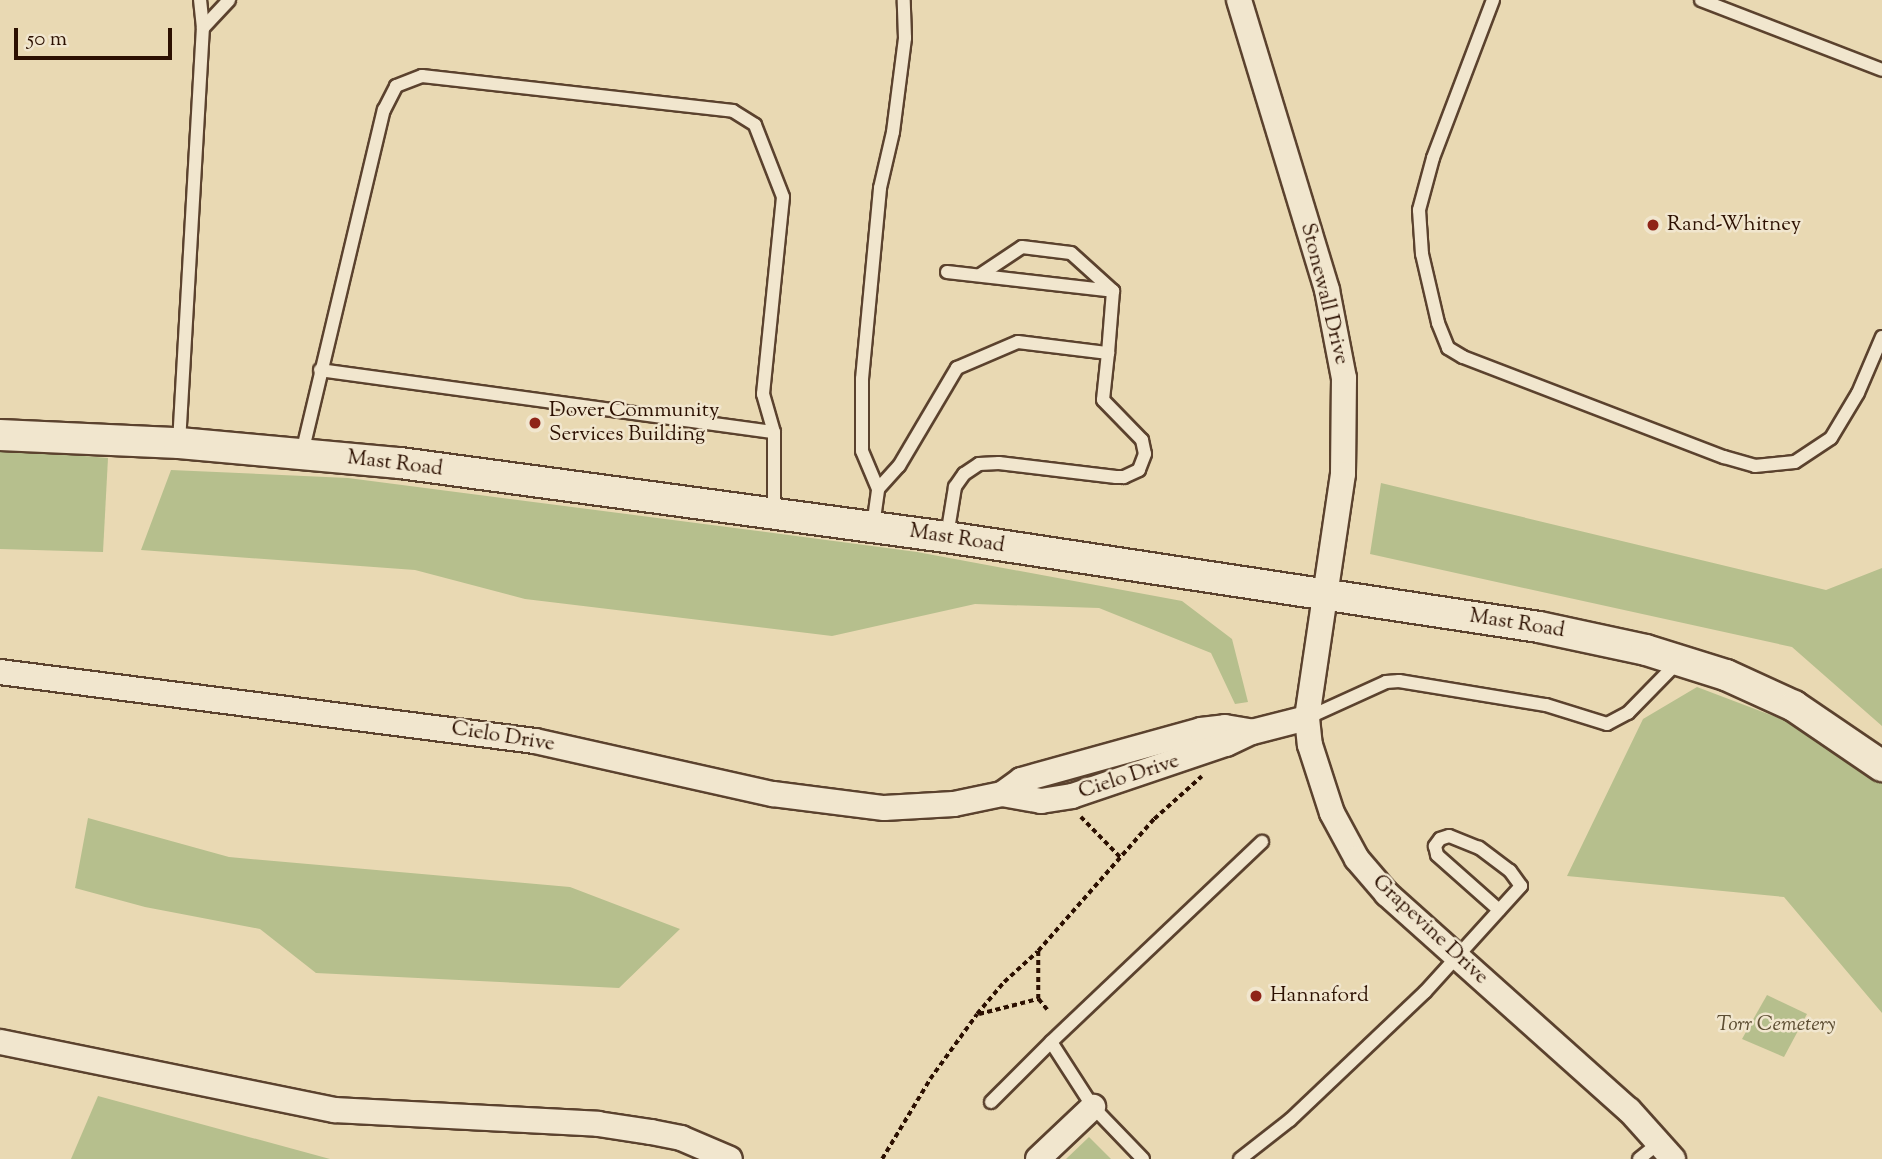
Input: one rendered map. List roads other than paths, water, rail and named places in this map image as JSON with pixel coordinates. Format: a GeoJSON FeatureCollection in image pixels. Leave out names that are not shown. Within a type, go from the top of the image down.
{"type":"FeatureCollection","features":[{"type":"Feature","properties":{"kind":"street","name":"Stonewall Drive"},"geometry":{"type":"LineString","coordinates":[[1239,0],[1305,213],[1338,335],[1344,378],[1346,431],[1343,474],[1326,596]]}},
{"type":"Feature","properties":{"kind":"street","name":"Mast Road"},"geometry":{"type":"LineString","coordinates":[[0,435],[179,443],[302,453],[873,526],[1539,626],[1680,660],[1726,675],[1794,706],[1882,766]]}},
{"type":"Feature","properties":{"kind":"street","name":"Grapevine Drive"},"geometry":{"type":"LineString","coordinates":[[1326,596],[1307,718],[1310,745],[1332,813],[1357,859],[1387,894],[1629,1110],[1666,1151]]}},
{"type":"Feature","properties":{"kind":"street","name":"Cielo Drive"},"geometry":{"type":"LineString","coordinates":[[0,672],[535,741],[773,794],[849,805],[917,807],[1002,794],[1021,780],[1200,730],[1225,727],[1252,732],[1307,718]]}},
{"type":"Feature","properties":{"kind":"street"},"geometry":{"type":"LineString","coordinates":[[0,1042],[334,1110],[401,1116],[598,1125],[652,1132],[681,1138],[730,1159]]}},
{"type":"Feature","properties":{"kind":"street"},"geometry":{"type":"LineString","coordinates":[[1038,1159],[1093,1107]]}},
{"type":"Feature","properties":{"kind":"lane"},"geometry":{"type":"LineString","coordinates":[[179,443],[203,28],[200,0]]}},
{"type":"Feature","properties":{"kind":"lane"},"geometry":{"type":"LineString","coordinates":[[203,28],[229,0]]}},
{"type":"Feature","properties":{"kind":"lane"},"geometry":{"type":"LineString","coordinates":[[873,526],[878,489],[862,451],[862,379],[880,188],[893,132],[905,38],[904,0]]}},
{"type":"Feature","properties":{"kind":"lane"},"geometry":{"type":"LineString","coordinates":[[1493,0],[1433,158],[1419,210],[1422,254],[1438,323],[1448,348],[1502,372],[1724,457],[1755,466],[1795,462],[1831,438],[1858,393],[1882,337]]}},
{"type":"Feature","properties":{"kind":"lane"},"geometry":{"type":"LineString","coordinates":[[1701,0],[1882,70]]}},
{"type":"Feature","properties":{"kind":"lane"},"geometry":{"type":"LineString","coordinates":[[302,453],[384,110],[396,86],[422,76],[733,111],[755,125],[783,197],[763,394],[774,432],[774,514]]}},
{"type":"Feature","properties":{"kind":"lane"},"geometry":{"type":"LineString","coordinates":[[980,275],[1021,247],[1071,253],[1113,291]]}},
{"type":"Feature","properties":{"kind":"lane"},"geometry":{"type":"LineString","coordinates":[[947,272],[1113,291]]}},
{"type":"Feature","properties":{"kind":"lane"},"geometry":{"type":"LineString","coordinates":[[946,537],[955,487],[964,474],[979,464],[999,463],[1116,477],[1124,477],[1139,470],[1145,454],[1142,440],[1103,400],[1113,291]]}},
{"type":"Feature","properties":{"kind":"lane"},"geometry":{"type":"LineString","coordinates":[[878,489],[899,466],[957,368],[1018,342],[1108,353]]}},
{"type":"Feature","properties":{"kind":"lane"},"geometry":{"type":"LineString","coordinates":[[320,370],[774,432]]}},
{"type":"Feature","properties":{"kind":"lane"},"geometry":{"type":"LineString","coordinates":[[1307,718],[1385,682],[1399,681],[1546,705],[1607,724],[1628,713],[1680,660]]}},
{"type":"Feature","properties":{"kind":"lane"},"geometry":{"type":"LineString","coordinates":[[1240,1159],[1290,1121],[1458,957],[1521,886],[1510,872],[1463,840],[1449,835],[1440,839],[1435,846],[1437,855],[1499,910]]}},
{"type":"Feature","properties":{"kind":"lane"},"geometry":{"type":"LineString","coordinates":[[991,1102],[1262,842]]}},
{"type":"Feature","properties":{"kind":"lane"},"geometry":{"type":"LineString","coordinates":[[1051,1042],[1093,1107],[1143,1159]]}},
{"type":"Feature","properties":{"kind":"lane"},"geometry":{"type":"LineString","coordinates":[[1639,1159],[1666,1151]]}},
{"type":"Feature","properties":{"kind":"place","name":"Rand-Whitney"},"geometry":{"type":"Point","coordinates":[1653,225]}},
{"type":"Feature","properties":{"kind":"place","name":"Dover Community Services Building"},"geometry":{"type":"Point","coordinates":[535,423]}},
{"type":"Feature","properties":{"kind":"place","name":"Hannaford"},"geometry":{"type":"Point","coordinates":[1256,996]}},
{"type":"Feature","properties":{"kind":"park label","name":"Torr Cemetery"},"geometry":{"type":"Point","coordinates":[1776,1025]}}]}
